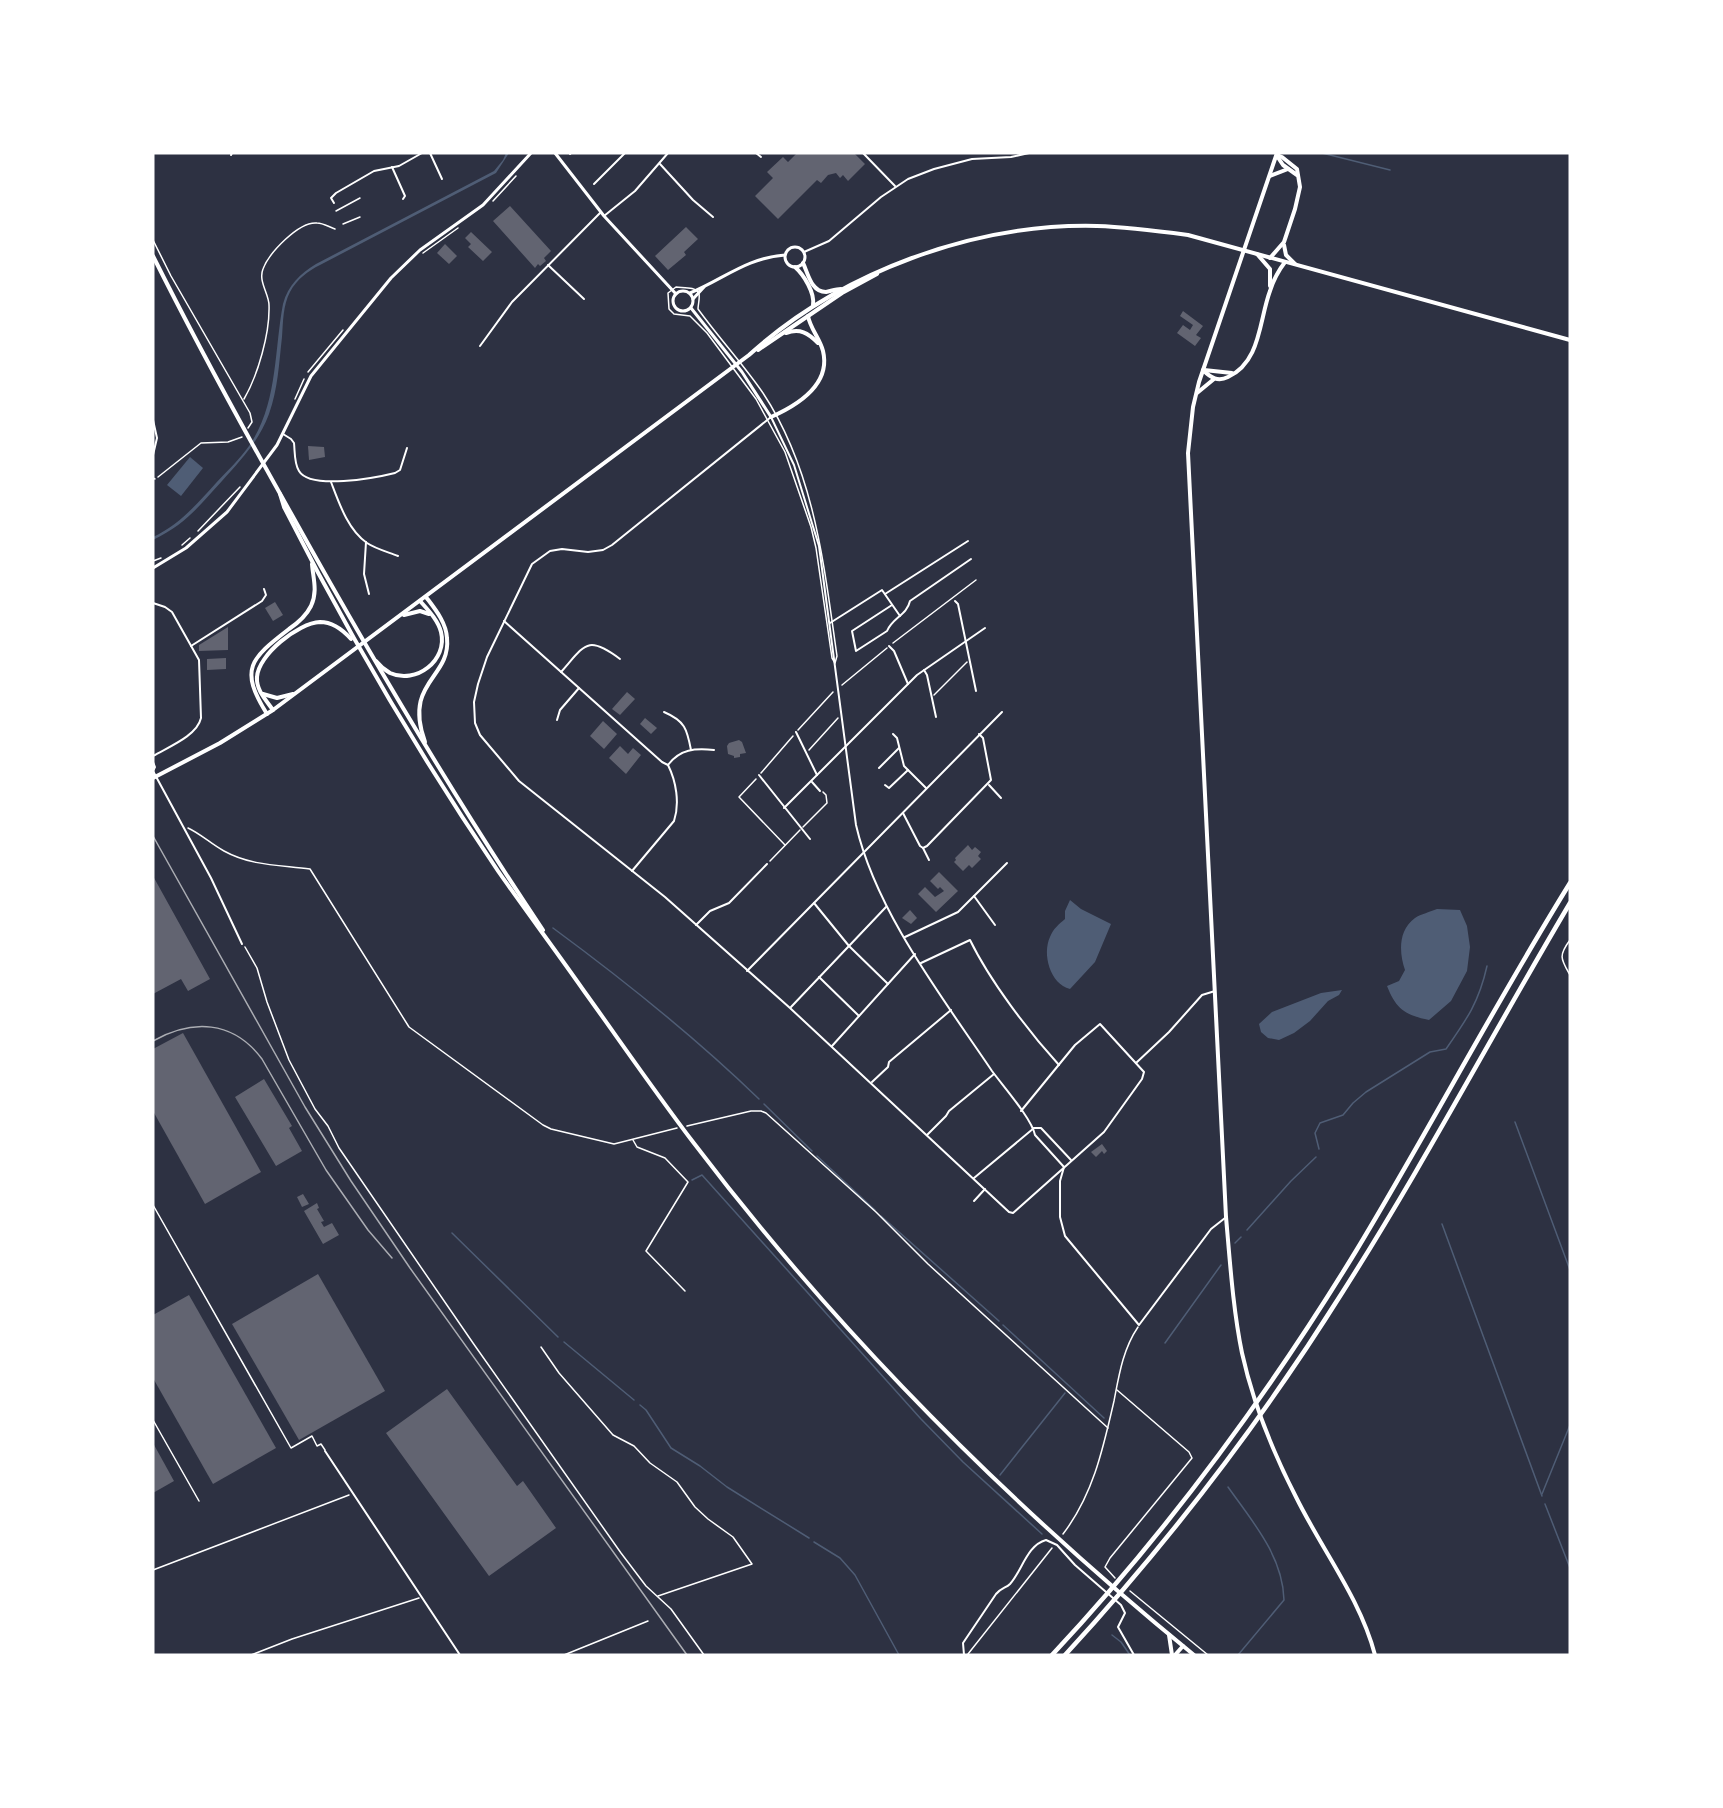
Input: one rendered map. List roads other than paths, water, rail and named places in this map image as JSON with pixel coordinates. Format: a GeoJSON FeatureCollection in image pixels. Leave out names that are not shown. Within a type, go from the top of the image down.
{"type":"FeatureCollection","features":[{"type":"Feature","properties":{"kind":"highway"},"geometry":{"type":"LineString","coordinates":[[1052,1655],[1104,1597],[1187,1496],[1265,1390],[1378,1215],[1570,883]]}},
{"type":"Feature","properties":{"kind":"highway"},"geometry":{"type":"LineString","coordinates":[[1065,1655],[1112,1603],[1195,1502],[1269,1402],[1364,1258],[1570,903]]}},
{"type":"Feature","properties":{"kind":"main road"},"geometry":{"type":"LineString","coordinates":[[1277,154],[1280,162],[1298,175]]}},
{"type":"Feature","properties":{"kind":"main road"},"geometry":{"type":"LineString","coordinates":[[1270,258],[1284,242],[1300,193],[1297,169],[1277,154]]}},
{"type":"Feature","properties":{"kind":"main road"},"geometry":{"type":"LineString","coordinates":[[1277,154],[1203,370],[1196,394],[1188,453],[1226,1217],[1237,1326],[1260,1412],[1273,1447],[1297,1498],[1369,1630],[1375,1655]]}},
{"type":"Feature","properties":{"kind":"main road"},"geometry":{"type":"LineString","coordinates":[[1269,176],[1288,169]]}},
{"type":"Feature","properties":{"kind":"main road"},"geometry":{"type":"LineString","coordinates":[[153,778],[179,766],[273,710],[812,308],[841,289],[871,274],[939,249],[1025,230],[1053,228],[1095,226],[1136,228],[1188,235],[1570,340]]}},
{"type":"Feature","properties":{"kind":"main road"},"geometry":{"type":"LineString","coordinates":[[1284,242],[1286,255],[1295,264]]}},
{"type":"Feature","properties":{"kind":"main road"},"geometry":{"type":"LineString","coordinates":[[1256,254],[1269,268],[1270,290]]}},
{"type":"Feature","properties":{"kind":"main road"},"geometry":{"type":"LineString","coordinates":[[153,256],[239,420],[371,657],[513,884],[584,990]]}},
{"type":"Feature","properties":{"kind":"main road"},"geometry":{"type":"LineString","coordinates":[[1196,394],[1215,379],[1225,378],[1245,364],[1255,346],[1270,290],[1285,262]]}},
{"type":"Feature","properties":{"kind":"main road"},"geometry":{"type":"LineString","coordinates":[[803,263],[816,289],[826,292],[841,289]]}},
{"type":"Feature","properties":{"kind":"main road"},"geometry":{"type":"LineString","coordinates":[[795,267],[801,273],[812,295],[814,303],[812,308]]}},
{"type":"Feature","properties":{"kind":"main road"},"geometry":{"type":"LineString","coordinates":[[750,355],[842,293],[883,270]]}},
{"type":"Feature","properties":{"kind":"main road"},"geometry":{"type":"LineString","coordinates":[[770,418],[809,394],[822,376],[825,364],[821,346],[808,315]]}},
{"type":"Feature","properties":{"kind":"main road"},"geometry":{"type":"LineString","coordinates":[[778,337],[798,330],[810,335],[821,346]]}},
{"type":"Feature","properties":{"kind":"main road"},"geometry":{"type":"LineString","coordinates":[[1203,370],[1234,373]]}},
{"type":"Feature","properties":{"kind":"main road"},"geometry":{"type":"LineString","coordinates":[[1203,370],[1215,379]]}},
{"type":"Feature","properties":{"kind":"main road"},"geometry":{"type":"LineString","coordinates":[[280,494],[284,507],[312,563],[356,644],[476,837],[694,1144],[791,1262],[872,1354],[956,1440],[1041,1522],[1194,1655]]}},
{"type":"Feature","properties":{"kind":"main road"},"geometry":{"type":"LineString","coordinates":[[267,714],[252,687],[254,665],[264,649],[305,616],[314,596],[312,563]]}},
{"type":"Feature","properties":{"kind":"main road"},"geometry":{"type":"LineString","coordinates":[[426,597],[442,622],[447,639],[443,660],[423,692],[418,708],[420,728],[429,752]]}},
{"type":"Feature","properties":{"kind":"main road"},"geometry":{"type":"LineString","coordinates":[[371,657],[392,674],[420,673],[430,667],[441,649],[441,632],[420,601]]}},
{"type":"Feature","properties":{"kind":"main road"},"geometry":{"type":"LineString","coordinates":[[401,616],[420,611],[432,616]]}},
{"type":"Feature","properties":{"kind":"main road"},"geometry":{"type":"LineString","coordinates":[[273,710],[261,693],[257,676],[264,658],[291,634],[303,627],[321,622],[338,627],[356,644]]}},
{"type":"Feature","properties":{"kind":"main road"},"geometry":{"type":"LineString","coordinates":[[261,693],[277,698],[297,692]]}},
{"type":"Feature","properties":{"kind":"main road"},"geometry":{"type":"LineString","coordinates":[[1169,1634],[1173,1655]]}},
{"type":"Feature","properties":{"kind":"main road"},"geometry":{"type":"LineString","coordinates":[[1173,1655],[1183,1646]]}},
{"type":"Feature","properties":{"kind":"main road"},"geometry":{"type":"LineString","coordinates":[[1184,1655],[1189,1651]]}},
{"type":"Feature","properties":{"kind":"street"},"geometry":{"type":"LineString","coordinates":[[334,202],[331,198],[336,193],[374,171],[410,161],[422,153]]}},
{"type":"Feature","properties":{"kind":"street"},"geometry":{"type":"LineString","coordinates":[[430,153],[442,179]]}},
{"type":"Feature","properties":{"kind":"street"},"geometry":{"type":"LineString","coordinates":[[153,568],[186,548],[226,512],[268,459],[283,434],[311,376],[386,284],[420,250],[483,205],[531,153]]}},
{"type":"Feature","properties":{"kind":"street"},"geometry":{"type":"LineString","coordinates":[[555,153],[603,214],[676,294]]}},
{"type":"Feature","properties":{"kind":"street"},"geometry":{"type":"LineString","coordinates":[[594,184],[625,153]]}},
{"type":"Feature","properties":{"kind":"street"},"geometry":{"type":"LineString","coordinates":[[480,346],[512,302],[548,265],[603,214],[635,191],[668,153]]}},
{"type":"Feature","properties":{"kind":"street"},"geometry":{"type":"LineString","coordinates":[[756,153],[761,157]]}},
{"type":"Feature","properties":{"kind":"street"},"geometry":{"type":"LineString","coordinates":[[863,153],[895,186]]}},
{"type":"Feature","properties":{"kind":"street"},"geometry":{"type":"LineString","coordinates":[[804,252],[821,247],[895,186],[915,176],[953,163],[984,157],[1029,153]]}},
{"type":"Feature","properties":{"kind":"street"},"geometry":{"type":"LineString","coordinates":[[660,164],[693,200],[713,217]]}},
{"type":"Feature","properties":{"kind":"street"},"geometry":{"type":"LineString","coordinates":[[392,167],[405,196],[403,199]]}},
{"type":"Feature","properties":{"kind":"street"},"geometry":{"type":"LineString","coordinates":[[794,247],[804,252],[803,263],[795,267],[787,262],[785,255],[787,250],[794,247]]}},
{"type":"Feature","properties":{"kind":"street"},"geometry":{"type":"LineString","coordinates":[[676,294],[683,291],[690,293],[750,262],[785,255]]}},
{"type":"Feature","properties":{"kind":"street"},"geometry":{"type":"LineString","coordinates":[[548,265],[584,299]]}},
{"type":"Feature","properties":{"kind":"street"},"geometry":{"type":"LineString","coordinates":[[691,308],[693,299],[705,286]]}},
{"type":"Feature","properties":{"kind":"street"},"geometry":{"type":"LineString","coordinates":[[690,293],[693,299]]}},
{"type":"Feature","properties":{"kind":"street"},"geometry":{"type":"LineString","coordinates":[[676,294],[674,301],[676,308],[682,311],[691,308]]}},
{"type":"Feature","properties":{"kind":"street"},"geometry":{"type":"LineString","coordinates":[[691,308],[742,372],[770,418],[791,458],[808,505],[819,546],[856,825],[864,853],[886,907],[951,1010],[1034,1128],[1035,1135],[1064,1167]]}},
{"type":"Feature","properties":{"kind":"street"},"geometry":{"type":"LineString","coordinates":[[770,418],[612,545],[588,552],[562,549],[549,551],[532,564],[487,657],[474,702],[474,723],[480,735],[519,781],[696,925],[1013,1213],[1104,1132],[1142,1079],[1144,1072],[1100,1024],[1082,1038],[1021,1111]]}},
{"type":"Feature","properties":{"kind":"street"},"geometry":{"type":"LineString","coordinates":[[153,420],[157,438],[153,455]]}},
{"type":"Feature","properties":{"kind":"street"},"geometry":{"type":"LineString","coordinates":[[283,434],[294,443],[297,466],[302,475],[315,482],[395,473],[400,470],[407,448]]}},
{"type":"Feature","properties":{"kind":"street"},"geometry":{"type":"LineString","coordinates":[[331,482],[349,523],[366,542],[398,556]]}},
{"type":"Feature","properties":{"kind":"street"},"geometry":{"type":"LineString","coordinates":[[885,594],[968,541]]}},
{"type":"Feature","properties":{"kind":"street"},"geometry":{"type":"LineString","coordinates":[[366,542],[364,574],[369,594]]}},
{"type":"Feature","properties":{"kind":"street"},"geometry":{"type":"LineString","coordinates":[[892,605],[852,631],[856,651],[887,631],[889,626],[908,610],[910,601],[971,559]]}},
{"type":"Feature","properties":{"kind":"street"},"geometry":{"type":"LineString","coordinates":[[191,646],[262,601],[266,595],[264,589]]}},
{"type":"Feature","properties":{"kind":"street"},"geometry":{"type":"LineString","coordinates":[[830,623],[882,591],[900,616]]}},
{"type":"Feature","properties":{"kind":"street"},"geometry":{"type":"LineString","coordinates":[[955,601],[958,604],[976,691]]}},
{"type":"Feature","properties":{"kind":"street"},"geometry":{"type":"LineString","coordinates":[[153,603],[172,612],[199,664],[200,722],[193,732],[153,756]]}},
{"type":"Feature","properties":{"kind":"street"},"geometry":{"type":"LineString","coordinates":[[504,621],[668,765],[674,778],[677,812],[674,821],[632,871]]}},
{"type":"Feature","properties":{"kind":"street"},"geometry":{"type":"LineString","coordinates":[[784,808],[908,684],[924,670],[985,628]]}},
{"type":"Feature","properties":{"kind":"street"},"geometry":{"type":"LineString","coordinates":[[561,672],[581,649],[592,645],[602,645],[620,659]]}},
{"type":"Feature","properties":{"kind":"street"},"geometry":{"type":"LineString","coordinates":[[889,646],[894,651],[908,684]]}},
{"type":"Feature","properties":{"kind":"street"},"geometry":{"type":"LineString","coordinates":[[924,670],[936,717]]}},
{"type":"Feature","properties":{"kind":"street"},"geometry":{"type":"LineString","coordinates":[[557,720],[560,710],[579,688]]}},
{"type":"Feature","properties":{"kind":"street"},"geometry":{"type":"LineString","coordinates":[[664,711],[676,717],[684,725],[691,750]]}},
{"type":"Feature","properties":{"kind":"street"},"geometry":{"type":"LineString","coordinates":[[747,971],[1002,712]]}},
{"type":"Feature","properties":{"kind":"street"},"geometry":{"type":"LineString","coordinates":[[796,732],[817,775]]}},
{"type":"Feature","properties":{"kind":"street"},"geometry":{"type":"LineString","coordinates":[[893,734],[897,738],[901,761],[926,789]]}},
{"type":"Feature","properties":{"kind":"street"},"geometry":{"type":"LineString","coordinates":[[923,848],[991,780],[982,738],[979,734]]}},
{"type":"Feature","properties":{"kind":"street"},"geometry":{"type":"LineString","coordinates":[[879,768],[899,748]]}},
{"type":"Feature","properties":{"kind":"street"},"geometry":{"type":"LineString","coordinates":[[668,765],[680,753],[691,750],[714,750]]}},
{"type":"Feature","properties":{"kind":"street"},"geometry":{"type":"LineString","coordinates":[[153,762],[155,767],[153,771],[211,878],[242,944]]}},
{"type":"Feature","properties":{"kind":"street"},"geometry":{"type":"LineString","coordinates":[[885,784],[889,788],[908,770]]}},
{"type":"Feature","properties":{"kind":"street"},"geometry":{"type":"LineString","coordinates":[[759,776],[810,839]]}},
{"type":"Feature","properties":{"kind":"street"},"geometry":{"type":"LineString","coordinates":[[811,782],[820,791]]}},
{"type":"Feature","properties":{"kind":"street"},"geometry":{"type":"LineString","coordinates":[[988,785],[1001,798]]}},
{"type":"Feature","properties":{"kind":"street"},"geometry":{"type":"LineString","coordinates":[[903,813],[929,860]]}},
{"type":"Feature","properties":{"kind":"street"},"geometry":{"type":"LineString","coordinates":[[904,937],[954,914],[1007,863]]}},
{"type":"Feature","properties":{"kind":"street"},"geometry":{"type":"LineString","coordinates":[[696,925],[710,911],[729,903],[767,864]]}},
{"type":"Feature","properties":{"kind":"street"},"geometry":{"type":"LineString","coordinates":[[974,896],[995,925]]}},
{"type":"Feature","properties":{"kind":"street"},"geometry":{"type":"LineString","coordinates":[[814,903],[849,946],[888,984]]}},
{"type":"Feature","properties":{"kind":"street"},"geometry":{"type":"LineString","coordinates":[[790,1008],[886,907]]}},
{"type":"Feature","properties":{"kind":"street"},"geometry":{"type":"LineString","coordinates":[[921,963],[970,940],[987,970],[1038,1042],[1059,1065]]}},
{"type":"Feature","properties":{"kind":"street"},"geometry":{"type":"LineString","coordinates":[[831,1046],[915,954]]}},
{"type":"Feature","properties":{"kind":"street"},"geometry":{"type":"LineString","coordinates":[[819,977],[860,1016]]}},
{"type":"Feature","properties":{"kind":"street"},"geometry":{"type":"LineString","coordinates":[[1136,1063],[1169,1032],[1202,995],[1215,991]]}},
{"type":"Feature","properties":{"kind":"street"},"geometry":{"type":"LineString","coordinates":[[871,1083],[888,1067],[889,1062],[951,1010]]}},
{"type":"Feature","properties":{"kind":"street"},"geometry":{"type":"LineString","coordinates":[[927,1135],[949,1111],[994,1074]]}},
{"type":"Feature","properties":{"kind":"street"},"geometry":{"type":"LineString","coordinates":[[973,1178],[1034,1128],[1041,1128],[1071,1160]]}},
{"type":"Feature","properties":{"kind":"street"},"geometry":{"type":"LineString","coordinates":[[1064,1167],[1060,1181],[1060,1217],[1065,1236],[1139,1325],[1211,1229],[1226,1217]]}},
{"type":"Feature","properties":{"kind":"street"},"geometry":{"type":"LineString","coordinates":[[974,1201],[985,1189]]}},
{"type":"Feature","properties":{"kind":"street"},"geometry":{"type":"LineString","coordinates":[[325,1451],[460,1655]]}},
{"type":"Feature","properties":{"kind":"street"},"geometry":{"type":"LineString","coordinates":[[966,1655],[963,1643],[996,1594],[1001,1588],[1010,1585],[1035,1546],[1046,1540],[1057,1545],[1075,1565],[1121,1605],[1125,1613],[1118,1627],[1134,1655]]}},
{"type":"Feature","properties":{"kind":"lane"},"geometry":{"type":"LineString","coordinates":[[336,211],[360,198]]}},
{"type":"Feature","properties":{"kind":"lane"},"geometry":{"type":"LineString","coordinates":[[343,224],[360,217]]}},
{"type":"Feature","properties":{"kind":"lane"},"geometry":{"type":"LineString","coordinates":[[153,1205],[291,1448],[312,1436],[317,1446],[321,1444],[325,1451]]}},
{"type":"Feature","properties":{"kind":"lane"},"geometry":{"type":"LineString","coordinates":[[153,1420],[199,1501]]}},
{"type":"Feature","properties":{"kind":"water"},"geometry":{"type":"Polygon","coordinates":[[[506,153],[509,153],[496,173],[316,267],[299,279],[286,302],[274,395],[269,414],[255,442],[198,507],[174,528],[153,540],[153,537],[179,520],[202,499],[242,456],[258,430],[274,377],[283,304],[295,281],[316,264],[494,171],[506,153]]]}},
{"type":"Feature","properties":{"kind":"water"},"geometry":{"type":"Polygon","coordinates":[[[190,457],[203,468],[181,496],[167,485],[190,457]]]}},
{"type":"Feature","properties":{"kind":"water"},"geometry":{"type":"Polygon","coordinates":[[[1070,900],[1081,909],[1111,924],[1095,962],[1070,989],[1063,986],[1053,975],[1047,952],[1051,934],[1065,919],[1065,911],[1070,900]]]}},
{"type":"Feature","properties":{"kind":"water"},"geometry":{"type":"Polygon","coordinates":[[[1437,909],[1460,910],[1467,926],[1470,947],[1467,971],[1451,1001],[1429,1020],[1402,1010],[1387,986],[1399,981],[1405,970],[1401,942],[1405,929],[1415,918],[1437,909]]]}},
{"type":"Feature","properties":{"kind":"water"},"geometry":{"type":"Polygon","coordinates":[[[1342,990],[1294,1033],[1279,1040],[1268,1038],[1261,1032],[1259,1024],[1272,1012],[1321,993],[1342,990]]]}},
{"type":"Feature","properties":{"kind":"waterway"},"geometry":{"type":"LineString","coordinates":[[1322,153],[1390,170]]}},
{"type":"Feature","properties":{"kind":"waterway"},"geometry":{"type":"LineString","coordinates":[[553,928],[659,1010],[759,1099]]}},
{"type":"Feature","properties":{"kind":"waterway"},"geometry":{"type":"LineString","coordinates":[[1319,1149],[1315,1133],[1320,1123],[1343,1115],[1366,1092],[1430,1052],[1446,1049],[1471,1010],[1487,966]]}},
{"type":"Feature","properties":{"kind":"waterway"},"geometry":{"type":"LineString","coordinates":[[764,1104],[812,1151]]}},
{"type":"Feature","properties":{"kind":"waterway"},"geometry":{"type":"LineString","coordinates":[[1515,1122],[1570,1270]]}},
{"type":"Feature","properties":{"kind":"waterway"},"geometry":{"type":"LineString","coordinates":[[817,1156],[875,1210]]}},
{"type":"Feature","properties":{"kind":"waterway"},"geometry":{"type":"LineString","coordinates":[[1247,1230],[1316,1157]]}},
{"type":"Feature","properties":{"kind":"waterway"},"geometry":{"type":"LineString","coordinates":[[692,1180],[702,1175],[921,1419],[963,1462],[1042,1534]]}},
{"type":"Feature","properties":{"kind":"waterway"},"geometry":{"type":"LineString","coordinates":[[881,1216],[999,1321]]}},
{"type":"Feature","properties":{"kind":"waterway"},"geometry":{"type":"LineString","coordinates":[[1442,1224],[1542,1496]]}},
{"type":"Feature","properties":{"kind":"waterway"},"geometry":{"type":"LineString","coordinates":[[452,1233],[558,1337]]}},
{"type":"Feature","properties":{"kind":"waterway"},"geometry":{"type":"LineString","coordinates":[[1235,1243],[1241,1237]]}},
{"type":"Feature","properties":{"kind":"waterway"},"geometry":{"type":"LineString","coordinates":[[1165,1343],[1221,1265]]}},
{"type":"Feature","properties":{"kind":"waterway"},"geometry":{"type":"LineString","coordinates":[[1003,1325],[1104,1418]]}},
{"type":"Feature","properties":{"kind":"waterway"},"geometry":{"type":"LineString","coordinates":[[564,1342],[634,1400]]}},
{"type":"Feature","properties":{"kind":"waterway"},"geometry":{"type":"LineString","coordinates":[[1000,1475],[1065,1393]]}},
{"type":"Feature","properties":{"kind":"waterway"},"geometry":{"type":"LineString","coordinates":[[640,1405],[646,1410],[671,1448],[700,1466],[727,1487],[809,1538]]}},
{"type":"Feature","properties":{"kind":"waterway"},"geometry":{"type":"LineString","coordinates":[[1542,1494],[1570,1425]]}},
{"type":"Feature","properties":{"kind":"waterway"},"geometry":{"type":"LineString","coordinates":[[1228,1487],[1256,1526],[1272,1554],[1282,1584],[1284,1600],[1238,1655]]}},
{"type":"Feature","properties":{"kind":"waterway"},"geometry":{"type":"LineString","coordinates":[[1545,1504],[1570,1568]]}},
{"type":"Feature","properties":{"kind":"waterway"},"geometry":{"type":"LineString","coordinates":[[814,1542],[840,1558],[855,1575],[899,1655]]}},
{"type":"Feature","properties":{"kind":"waterway"},"geometry":{"type":"LineString","coordinates":[[1112,1635],[1121,1642],[1130,1655]]}},
{"type":"Feature","properties":{"kind":"railway"},"geometry":{"type":"LineString","coordinates":[[153,836],[305,1107],[351,1181],[410,1268],[687,1655]]}},
{"type":"Feature","properties":{"kind":"railway"},"geometry":{"type":"LineString","coordinates":[[153,1041],[182,1029],[211,1027],[225,1030],[251,1046],[262,1059],[326,1170],[368,1230],[392,1258]]}}]}
